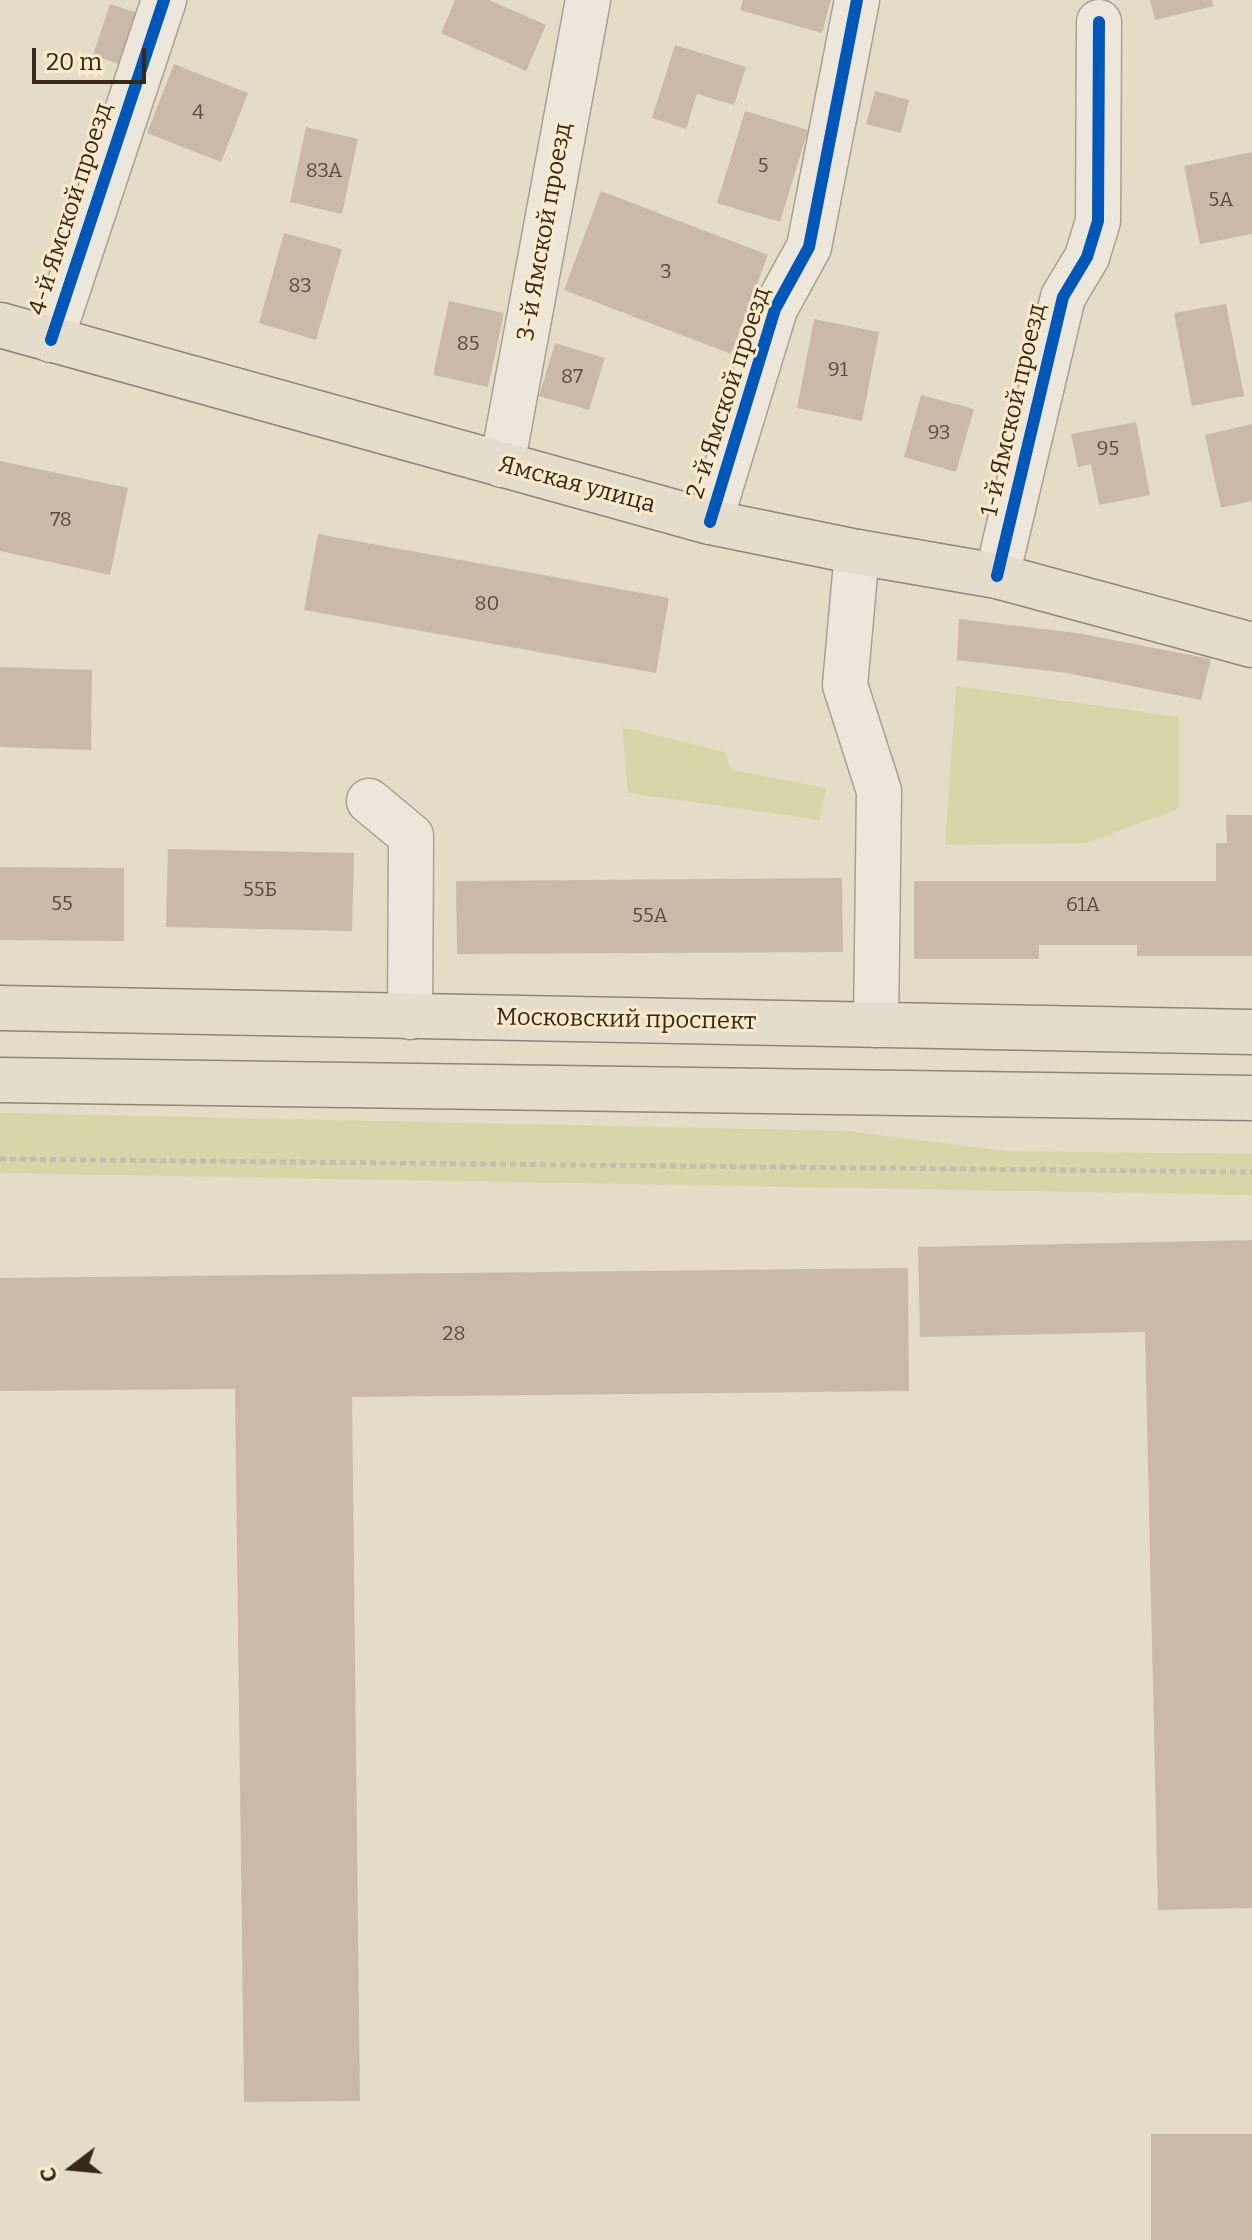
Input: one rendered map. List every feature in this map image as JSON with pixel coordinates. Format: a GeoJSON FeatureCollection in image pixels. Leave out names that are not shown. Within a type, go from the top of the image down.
{"type":"FeatureCollection","features":[{"type":"Feature","properties":{"kind":"main road","name":"Ямская улица"},"geometry":{"type":"LineString","coordinates":[[0,325],[710,522],[997,576],[1252,645]]}},
{"type":"Feature","properties":{"kind":"main road","name":"Московский проспект"},"geometry":{"type":"LineString","coordinates":[[0,1008],[1252,1032]]}},
{"type":"Feature","properties":{"kind":"main road"},"geometry":{"type":"LineString","coordinates":[[0,1080],[1252,1098]]}},
{"type":"Feature","properties":{"kind":"street","name":"4-й Ямской проезд"},"geometry":{"type":"LineString","coordinates":[[51,340],[164,0]]}},
{"type":"Feature","properties":{"kind":"street","name":"3-й Ямской проезд"},"geometry":{"type":"LineString","coordinates":[[502,465],[588,0]]}},
{"type":"Feature","properties":{"kind":"street","name":"2-й Ямской проезд"},"geometry":{"type":"LineString","coordinates":[[710,522],[775,309],[809,247],[857,0]]}},
{"type":"Feature","properties":{"kind":"street","name":"1-й Ямской проезд"},"geometry":{"type":"LineString","coordinates":[[997,576],[1063,297],[1087,257],[1098,221],[1099,22]]}},
{"type":"Feature","properties":{"kind":"street"},"geometry":{"type":"LineString","coordinates":[[857,552],[845,685],[879,791],[876,1025]]}},
{"type":"Feature","properties":{"kind":"street"},"geometry":{"type":"LineString","coordinates":[[369,801],[411,836],[410,1017]]}},
{"type":"Feature","properties":{"kind":"path"},"geometry":{"type":"LineString","coordinates":[[0,1159],[1252,1172]]}},
{"type":"Feature","properties":{"kind":"green space"},"geometry":{"type":"Polygon","coordinates":[[[956,686],[1179,717],[1179,809],[1085,843],[945,845],[956,686]]]}},
{"type":"Feature","properties":{"kind":"green space"},"geometry":{"type":"Polygon","coordinates":[[[622,727],[725,752],[731,770],[826,788],[820,820],[628,793],[622,727]]]}},
{"type":"Feature","properties":{"kind":"green space"},"geometry":{"type":"Polygon","coordinates":[[[0,1113],[847,1131],[1006,1151],[1252,1154],[1252,1195],[0,1173],[0,1113]]]}},
{"type":"Feature","properties":{"kind":"building"},"geometry":{"type":"Polygon","coordinates":[[[455,0],[489,0],[546,25],[526,71],[441,33],[455,0]]]}},
{"type":"Feature","properties":{"kind":"building"},"geometry":{"type":"Polygon","coordinates":[[[743,0],[831,0],[822,33],[740,10],[743,0]]]}},
{"type":"Feature","properties":{"kind":"building"},"geometry":{"type":"Polygon","coordinates":[[[1150,0],[1212,0],[1214,6],[1155,20],[1150,0]]]}},
{"type":"Feature","properties":{"kind":"building"},"geometry":{"type":"Polygon","coordinates":[[[110,4],[144,15],[127,67],[93,55],[110,4]]]}},
{"type":"Feature","properties":{"kind":"building"},"geometry":{"type":"Polygon","coordinates":[[[675,45],[746,67],[734,105],[697,94],[686,129],[652,118],[675,45]]]}},
{"type":"Feature","properties":{"kind":"building"},"geometry":{"type":"Polygon","coordinates":[[[174,64],[248,93],[221,162],[147,133],[174,64]]]}},
{"type":"Feature","properties":{"kind":"building"},"geometry":{"type":"Polygon","coordinates":[[[875,91],[909,100],[901,133],[866,124],[875,91]]]}},
{"type":"Feature","properties":{"kind":"building"},"geometry":{"type":"Polygon","coordinates":[[[745,111],[808,130],[780,222],[717,203],[745,111]]]}},
{"type":"Feature","properties":{"kind":"building"},"geometry":{"type":"Polygon","coordinates":[[[306,127],[358,139],[342,214],[290,202],[306,127]]]}},
{"type":"Feature","properties":{"kind":"building"},"geometry":{"type":"Polygon","coordinates":[[[1252,152],[1252,234],[1200,244],[1184,166],[1252,152]]]}},
{"type":"Feature","properties":{"kind":"building"},"geometry":{"type":"Polygon","coordinates":[[[601,191],[768,255],[731,354],[564,290],[601,191]]]}},
{"type":"Feature","properties":{"kind":"building"},"geometry":{"type":"Polygon","coordinates":[[[284,233],[342,249],[316,340],[259,323],[284,233]]]}},
{"type":"Feature","properties":{"kind":"building"},"geometry":{"type":"Polygon","coordinates":[[[449,301],[504,313],[488,387],[433,375],[449,301]]]}},
{"type":"Feature","properties":{"kind":"building"},"geometry":{"type":"Polygon","coordinates":[[[1226,304],[1244,396],[1192,406],[1174,313],[1226,304]]]}},
{"type":"Feature","properties":{"kind":"building"},"geometry":{"type":"Polygon","coordinates":[[[814,319],[879,332],[862,421],[797,408],[814,319]]]}},
{"type":"Feature","properties":{"kind":"building"},"geometry":{"type":"Polygon","coordinates":[[[555,343],[605,358],[589,410],[539,396],[555,343]]]}},
{"type":"Feature","properties":{"kind":"building"},"geometry":{"type":"Polygon","coordinates":[[[921,395],[974,409],[956,472],[904,457],[921,395]]]}},
{"type":"Feature","properties":{"kind":"building"},"geometry":{"type":"Polygon","coordinates":[[[1136,422],[1150,495],[1099,505],[1091,464],[1078,467],[1071,434],[1136,422]]]}},
{"type":"Feature","properties":{"kind":"building"},"geometry":{"type":"Polygon","coordinates":[[[1252,424],[1252,501],[1221,508],[1205,435],[1252,424]]]}},
{"type":"Feature","properties":{"kind":"building"},"geometry":{"type":"Polygon","coordinates":[[[0,461],[128,488],[110,575],[0,551],[0,461]]]}},
{"type":"Feature","properties":{"kind":"building"},"geometry":{"type":"Polygon","coordinates":[[[318,534],[669,598],[656,673],[304,610],[318,534]]]}},
{"type":"Feature","properties":{"kind":"building"},"geometry":{"type":"Polygon","coordinates":[[[959,619],[1077,633],[1211,659],[1201,700],[1067,673],[957,660],[959,619]]]}},
{"type":"Feature","properties":{"kind":"building"},"geometry":{"type":"Polygon","coordinates":[[[0,667],[92,670],[91,750],[0,747],[0,667]]]}},
{"type":"Feature","properties":{"kind":"building"},"geometry":{"type":"Polygon","coordinates":[[[1226,815],[1252,815],[1252,956],[1137,956],[1137,945],[1039,945],[1039,959],[914,959],[914,881],[1216,881],[1216,843],[1227,843],[1226,815]]]}},
{"type":"Feature","properties":{"kind":"building"},"geometry":{"type":"Polygon","coordinates":[[[168,849],[354,853],[352,931],[166,927],[168,849]]]}},
{"type":"Feature","properties":{"kind":"building"},"geometry":{"type":"Polygon","coordinates":[[[0,867],[124,868],[124,941],[0,940],[0,867]]]}},
{"type":"Feature","properties":{"kind":"building"},"geometry":{"type":"Polygon","coordinates":[[[842,878],[843,952],[457,954],[456,881],[842,878]]]}},
{"type":"Feature","properties":{"kind":"building"},"geometry":{"type":"Polygon","coordinates":[[[1252,1240],[1252,1908],[1158,1910],[1145,1332],[920,1337],[918,1247],[1252,1240]]]}},
{"type":"Feature","properties":{"kind":"building"},"geometry":{"type":"Polygon","coordinates":[[[908,1268],[909,1391],[352,1397],[360,2101],[244,2102],[235,1389],[0,1391],[0,1278],[908,1268]]]}},
{"type":"Feature","properties":{"kind":"building"},"geometry":{"type":"Polygon","coordinates":[[[1151,2134],[1252,2134],[1252,2240],[1151,2240],[1151,2134]]]}},
{"type":"Feature","properties":{"kind":"cycle path"},"geometry":{"type":"LineString","coordinates":[[51,340],[164,0]]}},
{"type":"Feature","properties":{"kind":"cycle path"},"geometry":{"type":"LineString","coordinates":[[710,522],[775,309],[809,247],[857,0]]}},
{"type":"Feature","properties":{"kind":"cycle path"},"geometry":{"type":"LineString","coordinates":[[997,576],[1063,297],[1087,257],[1098,221],[1099,22]]}}]}
